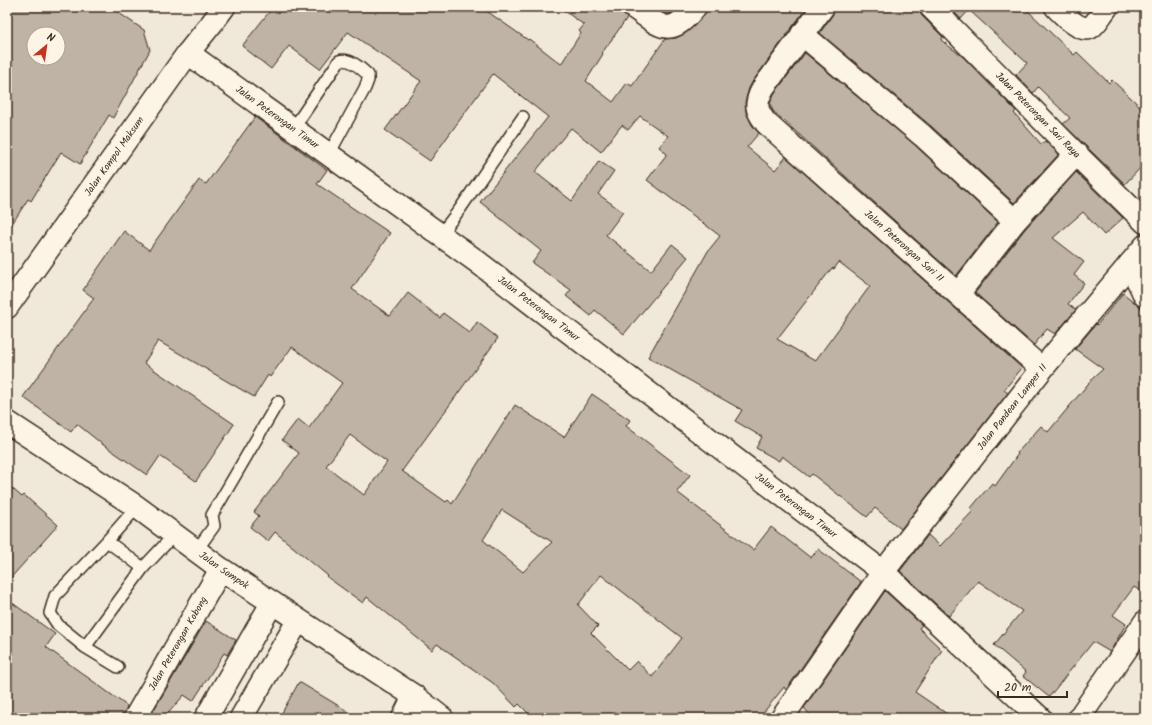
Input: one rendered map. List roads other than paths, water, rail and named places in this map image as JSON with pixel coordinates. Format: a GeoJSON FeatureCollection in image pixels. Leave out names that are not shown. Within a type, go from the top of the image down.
{"type":"FeatureCollection","features":[{"type":"Feature","properties":{"kind":"main road","name":"Jalan Kompol Maksum"},"geometry":{"type":"LineString","coordinates":[[7,307],[188,53],[224,7]]}},
{"type":"Feature","properties":{"kind":"main road"},"geometry":{"type":"LineString","coordinates":[[633,7],[666,28],[675,26],[695,7]]}},
{"type":"Feature","properties":{"kind":"main road"},"geometry":{"type":"LineString","coordinates":[[822,7],[802,34],[923,136],[1016,221]]}},
{"type":"Feature","properties":{"kind":"main road","name":"Jalan Peterongan Sari Raya"},"geometry":{"type":"LineString","coordinates":[[931,7],[1145,222]]}},
{"type":"Feature","properties":{"kind":"main road"},"geometry":{"type":"LineString","coordinates":[[1056,7],[1076,25],[1084,29],[1091,27],[1107,7]]}},
{"type":"Feature","properties":{"kind":"main road","name":"Jalan Peterongan Sari II"},"geometry":{"type":"LineString","coordinates":[[802,34],[763,88],[756,103],[757,110],[766,123],[1042,369]]}},
{"type":"Feature","properties":{"kind":"main road","name":"Jalan Peterongan Timur"},"geometry":{"type":"LineString","coordinates":[[188,53],[475,260],[883,572],[1040,718]]}},
{"type":"Feature","properties":{"kind":"main road"},"geometry":{"type":"LineString","coordinates":[[958,294],[1016,221],[1076,154]]}},
{"type":"Feature","properties":{"kind":"main road","name":"Jalan Pandean Lamper II"},"geometry":{"type":"LineString","coordinates":[[883,572],[1042,369],[1145,246]]}},
{"type":"Feature","properties":{"kind":"main road"},"geometry":{"type":"LineString","coordinates":[[1130,264],[1145,296]]}},
{"type":"Feature","properties":{"kind":"main road","name":"Jalan Sompok"},"geometry":{"type":"LineString","coordinates":[[7,422],[137,507],[221,569],[414,696],[442,718]]}},
{"type":"Feature","properties":{"kind":"main road","name":"Jalan Peterongan Kobong"},"geometry":{"type":"LineString","coordinates":[[135,718],[221,569]]}},
{"type":"Feature","properties":{"kind":"main road"},"geometry":{"type":"LineString","coordinates":[[782,718],[883,572]]}},
{"type":"Feature","properties":{"kind":"main road"},"geometry":{"type":"LineString","coordinates":[[206,718],[272,603]]}},
{"type":"Feature","properties":{"kind":"main road"},"geometry":{"type":"LineString","coordinates":[[241,718],[298,621]]}},
{"type":"Feature","properties":{"kind":"main road"},"geometry":{"type":"LineString","coordinates":[[1079,718],[1145,622]]}},
{"type":"Feature","properties":{"kind":"main road"},"geometry":{"type":"LineString","coordinates":[[403,718],[414,696]]}},
{"type":"Feature","properties":{"kind":"lane"},"geometry":{"type":"LineString","coordinates":[[293,129],[339,61],[347,60],[361,69],[368,75],[367,84],[329,154]]}},
{"type":"Feature","properties":{"kind":"lane"},"geometry":{"type":"LineString","coordinates":[[440,235],[460,209],[523,117]]}},
{"type":"Feature","properties":{"kind":"lane"},"geometry":{"type":"LineString","coordinates":[[196,551],[214,526],[212,515],[278,402]]}},
{"type":"Feature","properties":{"kind":"lane"},"geometry":{"type":"LineString","coordinates":[[118,667],[85,647],[58,625],[50,613],[54,596],[107,541],[137,507]]}},
{"type":"Feature","properties":{"kind":"lane"},"geometry":{"type":"LineString","coordinates":[[85,647],[143,568],[174,535]]}},
{"type":"Feature","properties":{"kind":"lane"},"geometry":{"type":"LineString","coordinates":[[107,541],[143,568]]}}]}
